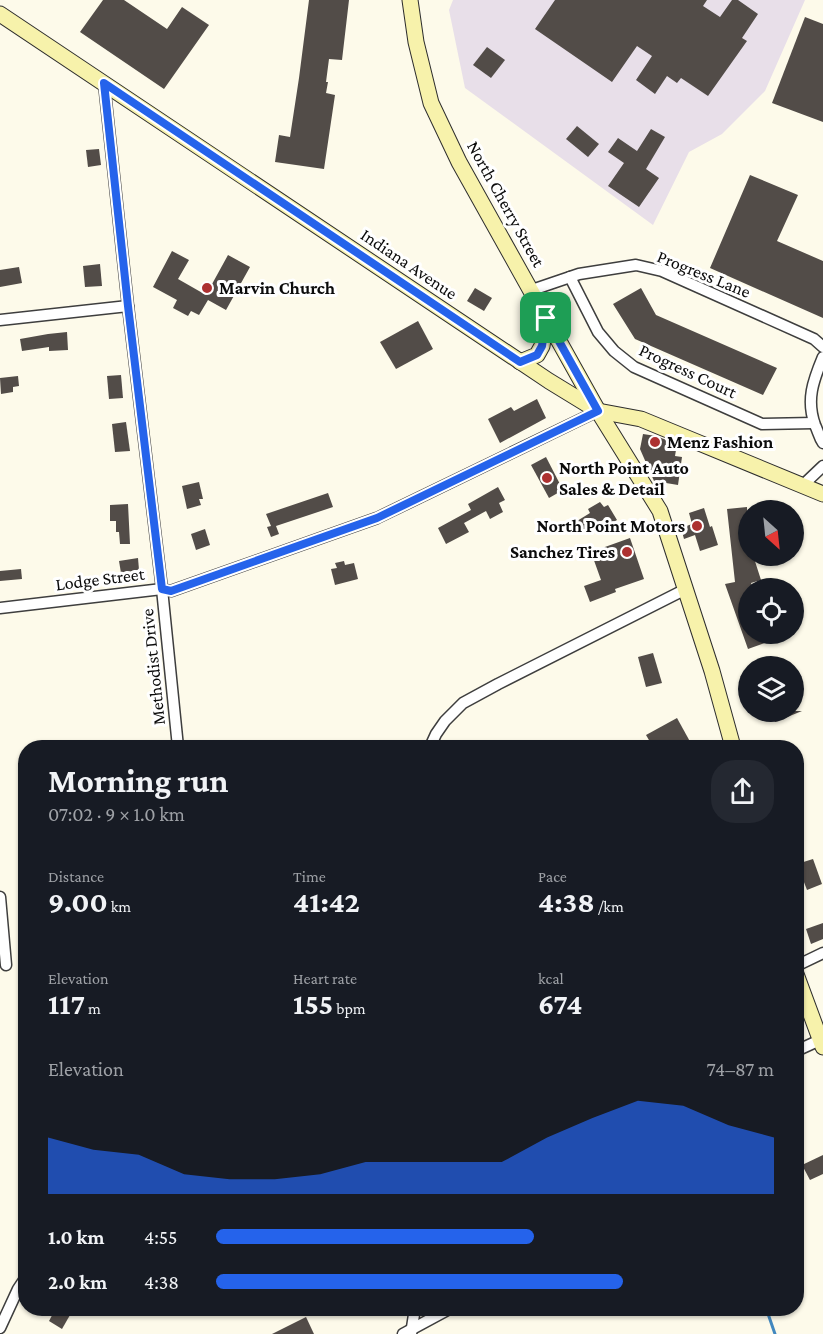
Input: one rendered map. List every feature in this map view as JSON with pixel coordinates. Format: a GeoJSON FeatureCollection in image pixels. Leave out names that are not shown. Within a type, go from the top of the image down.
{"type":"FeatureCollection","features":[{"type":"Feature","properties":{"kind":"main road","name":"North Cherry Street"},"geometry":{"type":"LineString","coordinates":[[410,0],[416,42],[431,103],[459,162],[598,411],[660,511],[712,671],[731,740]]}},
{"type":"Feature","properties":{"kind":"main road","name":"Indiana Avenue"},"geometry":{"type":"LineString","coordinates":[[0,14],[520,362],[598,411],[641,419],[823,494]]}},
{"type":"Feature","properties":{"kind":"main road"},"geometry":{"type":"LineString","coordinates":[[520,362],[537,355],[542,346],[546,318]]}},
{"type":"Feature","properties":{"kind":"main road"},"geometry":{"type":"LineString","coordinates":[[804,995],[822,1043]]}},
{"type":"Feature","properties":{"kind":"street","name":"Methodist Drive"},"geometry":{"type":"LineString","coordinates":[[104,83],[177,740]]}},
{"type":"Feature","properties":{"kind":"street","name":"Progress Lane"},"geometry":{"type":"LineString","coordinates":[[532,290],[579,274],[636,266],[662,271],[814,339],[823,346]]}},
{"type":"Feature","properties":{"kind":"street","name":"Progress Court"},"geometry":{"type":"LineString","coordinates":[[570,277],[598,332],[614,351],[634,367],[762,424],[814,423]]}},
{"type":"Feature","properties":{"kind":"street"},"geometry":{"type":"LineString","coordinates":[[0,320],[128,306]]}},
{"type":"Feature","properties":{"kind":"street"},"geometry":{"type":"LineString","coordinates":[[823,357],[810,400],[812,417],[823,443]]}},
{"type":"Feature","properties":{"kind":"street","name":"Lodge Street"},"geometry":{"type":"LineString","coordinates":[[0,608],[162,589],[171,591],[377,518],[598,411]]}},
{"type":"Feature","properties":{"kind":"street"},"geometry":{"type":"LineString","coordinates":[[803,485],[823,466]]}},
{"type":"Feature","properties":{"kind":"street"},"geometry":{"type":"LineString","coordinates":[[433,740],[463,703],[686,589]]}},
{"type":"Feature","properties":{"kind":"street"},"geometry":{"type":"LineString","coordinates":[[0,897],[6,965]]}},
{"type":"Feature","properties":{"kind":"street"},"geometry":{"type":"LineString","coordinates":[[804,962],[823,953]]}},
{"type":"Feature","properties":{"kind":"street"},"geometry":{"type":"LineString","coordinates":[[804,1049],[822,1043]]}},
{"type":"Feature","properties":{"kind":"street"},"geometry":{"type":"LineString","coordinates":[[0,1328],[18,1290]]}},
{"type":"Feature","properties":{"kind":"street"},"geometry":{"type":"LineString","coordinates":[[409,1332],[413,1316]]}},
{"type":"Feature","properties":{"kind":"street"},"geometry":{"type":"LineString","coordinates":[[409,1332],[437,1316]]}},
{"type":"Feature","properties":{"kind":"shaded area"},"geometry":{"type":"Polygon","coordinates":[[[453,0],[805,0],[765,91],[722,134],[689,152],[653,225],[465,88],[449,10],[453,0]]]}},
{"type":"Feature","properties":{"kind":"building"},"geometry":{"type":"Polygon","coordinates":[[[103,0],[124,0],[167,29],[182,7],[209,25],[164,89],[80,32],[103,0]]]}},
{"type":"Feature","properties":{"kind":"building"},"geometry":{"type":"Polygon","coordinates":[[[309,0],[349,0],[342,60],[329,59],[326,93],[335,95],[324,169],[275,162],[279,135],[290,137],[309,0]]]}},
{"type":"Feature","properties":{"kind":"building"},"geometry":{"type":"Polygon","coordinates":[[[555,0],[707,0],[703,6],[720,17],[732,0],[738,0],[758,14],[742,38],[747,41],[708,96],[681,78],[677,83],[667,76],[655,94],[636,80],[652,56],[637,46],[612,82],[535,29],[555,0]]]}},
{"type":"Feature","properties":{"kind":"building"},"geometry":{"type":"Polygon","coordinates":[[[805,17],[823,24],[823,122],[772,103],[805,17]]]}},
{"type":"Feature","properties":{"kind":"building"},"geometry":{"type":"Polygon","coordinates":[[[487,47],[505,60],[491,78],[473,65],[487,47]]]}},
{"type":"Feature","properties":{"kind":"building"},"geometry":{"type":"Polygon","coordinates":[[[577,126],[599,144],[588,157],[566,139],[577,126]]]}},
{"type":"Feature","properties":{"kind":"building"},"geometry":{"type":"Polygon","coordinates":[[[651,129],[665,137],[646,169],[659,178],[639,207],[608,186],[624,163],[608,152],[618,138],[637,151],[651,129]]]}},
{"type":"Feature","properties":{"kind":"building"},"geometry":{"type":"Polygon","coordinates":[[[99,149],[101,165],[88,167],[86,150],[99,149]]]}},
{"type":"Feature","properties":{"kind":"building"},"geometry":{"type":"Polygon","coordinates":[[[750,175],[798,195],[777,241],[823,261],[823,318],[710,268],[750,175]]]}},
{"type":"Feature","properties":{"kind":"building"},"geometry":{"type":"Polygon","coordinates":[[[172,251],[189,260],[178,279],[206,295],[228,255],[250,267],[226,310],[208,300],[199,315],[191,311],[188,316],[173,308],[177,300],[153,287],[172,251]]]}},
{"type":"Feature","properties":{"kind":"building"},"geometry":{"type":"Polygon","coordinates":[[[100,264],[102,286],[85,287],[83,266],[100,264]]]}},
{"type":"Feature","properties":{"kind":"building"},"geometry":{"type":"Polygon","coordinates":[[[19,267],[22,283],[0,287],[0,270],[19,267]]]}},
{"type":"Feature","properties":{"kind":"building"},"geometry":{"type":"Polygon","coordinates":[[[475,288],[492,298],[484,311],[467,301],[475,288]]]}},
{"type":"Feature","properties":{"kind":"building"},"geometry":{"type":"Polygon","coordinates":[[[641,288],[656,315],[777,368],[763,395],[635,339],[613,304],[641,288]]]}},
{"type":"Feature","properties":{"kind":"building"},"geometry":{"type":"Polygon","coordinates":[[[418,321],[433,349],[396,369],[380,342],[418,321]]]}},
{"type":"Feature","properties":{"kind":"building"},"geometry":{"type":"Polygon","coordinates":[[[67,332],[68,350],[49,351],[49,347],[22,351],[20,339],[67,332]]]}},
{"type":"Feature","properties":{"kind":"building"},"geometry":{"type":"Polygon","coordinates":[[[121,375],[123,398],[109,399],[107,376],[121,375]]]}},
{"type":"Feature","properties":{"kind":"building"},"geometry":{"type":"Polygon","coordinates":[[[18,376],[19,386],[13,387],[13,392],[1,394],[0,378],[18,376]]]}},
{"type":"Feature","properties":{"kind":"building"},"geometry":{"type":"Polygon","coordinates":[[[537,399],[546,418],[500,443],[488,419],[511,407],[514,411],[537,399]]]}},
{"type":"Feature","properties":{"kind":"building"},"geometry":{"type":"Polygon","coordinates":[[[126,422],[130,451],[115,452],[112,424],[126,422]]]}},
{"type":"Feature","properties":{"kind":"building"},"geometry":{"type":"Polygon","coordinates":[[[643,434],[677,444],[675,456],[682,457],[678,485],[654,481],[640,449],[643,434]]]}},
{"type":"Feature","properties":{"kind":"building"},"geometry":{"type":"Polygon","coordinates":[[[546,457],[563,490],[549,498],[531,465],[546,457]]]}},
{"type":"Feature","properties":{"kind":"building"},"geometry":{"type":"Polygon","coordinates":[[[199,482],[203,499],[199,499],[201,505],[187,509],[182,486],[199,482]]]}},
{"type":"Feature","properties":{"kind":"building"},"geometry":{"type":"Polygon","coordinates":[[[498,487],[505,500],[499,503],[503,512],[490,519],[486,511],[464,523],[469,532],[446,544],[438,528],[471,510],[468,504],[498,487]]]}},
{"type":"Feature","properties":{"kind":"building"},"geometry":{"type":"Polygon","coordinates":[[[328,493],[333,507],[276,526],[279,534],[271,537],[267,527],[271,526],[266,514],[328,493]]]}},
{"type":"Feature","properties":{"kind":"building"},"geometry":{"type":"Polygon","coordinates":[[[600,502],[604,507],[608,505],[617,520],[606,526],[603,520],[583,532],[577,521],[590,513],[588,509],[600,502]]]}},
{"type":"Feature","properties":{"kind":"building"},"geometry":{"type":"Polygon","coordinates":[[[128,504],[130,544],[120,544],[119,532],[116,532],[116,521],[110,521],[110,505],[128,504]]]}},
{"type":"Feature","properties":{"kind":"building"},"geometry":{"type":"Polygon","coordinates":[[[704,508],[718,545],[700,551],[695,535],[684,539],[681,528],[692,524],[689,513],[704,508]]]}},
{"type":"Feature","properties":{"kind":"building"},"geometry":{"type":"Polygon","coordinates":[[[738,508],[738,566],[757,566],[760,578],[738,578],[738,621],[725,584],[735,582],[727,509],[738,508]]]}},
{"type":"Feature","properties":{"kind":"building"},"geometry":{"type":"Polygon","coordinates":[[[205,529],[210,545],[196,550],[191,534],[205,529]]]}},
{"type":"Feature","properties":{"kind":"building"},"geometry":{"type":"Polygon","coordinates":[[[630,538],[644,579],[615,589],[616,592],[590,602],[584,586],[601,580],[591,552],[630,538]]]}},
{"type":"Feature","properties":{"kind":"building"},"geometry":{"type":"Polygon","coordinates":[[[138,558],[139,570],[121,573],[119,561],[138,558]]]}},
{"type":"Feature","properties":{"kind":"building"},"geometry":{"type":"Polygon","coordinates":[[[344,561],[345,565],[354,563],[358,579],[335,585],[331,569],[337,568],[335,563],[344,561]]]}},
{"type":"Feature","properties":{"kind":"building"},"geometry":{"type":"Polygon","coordinates":[[[21,569],[22,579],[0,581],[0,571],[21,569]]]}},
{"type":"Feature","properties":{"kind":"building"},"geometry":{"type":"Polygon","coordinates":[[[746,644],[762,644],[748,649],[746,644]]]}},
{"type":"Feature","properties":{"kind":"building"},"geometry":{"type":"Polygon","coordinates":[[[653,653],[662,683],[646,687],[638,657],[653,653]]]}},
{"type":"Feature","properties":{"kind":"building"},"geometry":{"type":"Polygon","coordinates":[[[677,718],[689,740],[649,740],[646,735],[677,718]]]}},
{"type":"Feature","properties":{"kind":"building"},"geometry":{"type":"Polygon","coordinates":[[[813,859],[822,884],[807,890],[804,882],[804,862],[813,859]]]}},
{"type":"Feature","properties":{"kind":"building"},"geometry":{"type":"Polygon","coordinates":[[[823,923],[823,939],[811,944],[806,929],[823,923]]]}},
{"type":"Feature","properties":{"kind":"building"},"geometry":{"type":"Polygon","coordinates":[[[823,1155],[823,1174],[810,1180],[804,1164],[823,1155]]]}},
{"type":"Feature","properties":{"kind":"building"},"geometry":{"type":"Polygon","coordinates":[[[52,1316],[69,1316],[62,1329],[49,1321],[52,1316]]]}},
{"type":"Feature","properties":{"kind":"building"},"geometry":{"type":"Polygon","coordinates":[[[306,1317],[314,1334],[272,1334],[306,1317]]]}},
{"type":"Feature","properties":{"kind":"waterway"},"geometry":{"type":"LineString","coordinates":[[769,1316],[775,1334]]}},
{"type":"Feature","properties":{"kind":"place","name":"Marvin Church"},"geometry":{"type":"Point","coordinates":[207,288]}},
{"type":"Feature","properties":{"kind":"place","name":"Menz Fashion"},"geometry":{"type":"Point","coordinates":[655,442]}},
{"type":"Feature","properties":{"kind":"place","name":"North Point Auto Sales & Detail"},"geometry":{"type":"Point","coordinates":[547,478]}},
{"type":"Feature","properties":{"kind":"place","name":"North Point Motors"},"geometry":{"type":"Point","coordinates":[697,526]}},
{"type":"Feature","properties":{"kind":"place","name":"Sanchez Tires"},"geometry":{"type":"Point","coordinates":[627,552]}},
{"type":"Feature","properties":{"kind":"route"},"geometry":{"type":"LineString","coordinates":[[104,83],[520,362],[537,355],[542,346],[546,318],[598,411],[377,518],[196,583],[171,591],[162,589],[104,83]]}}]}
